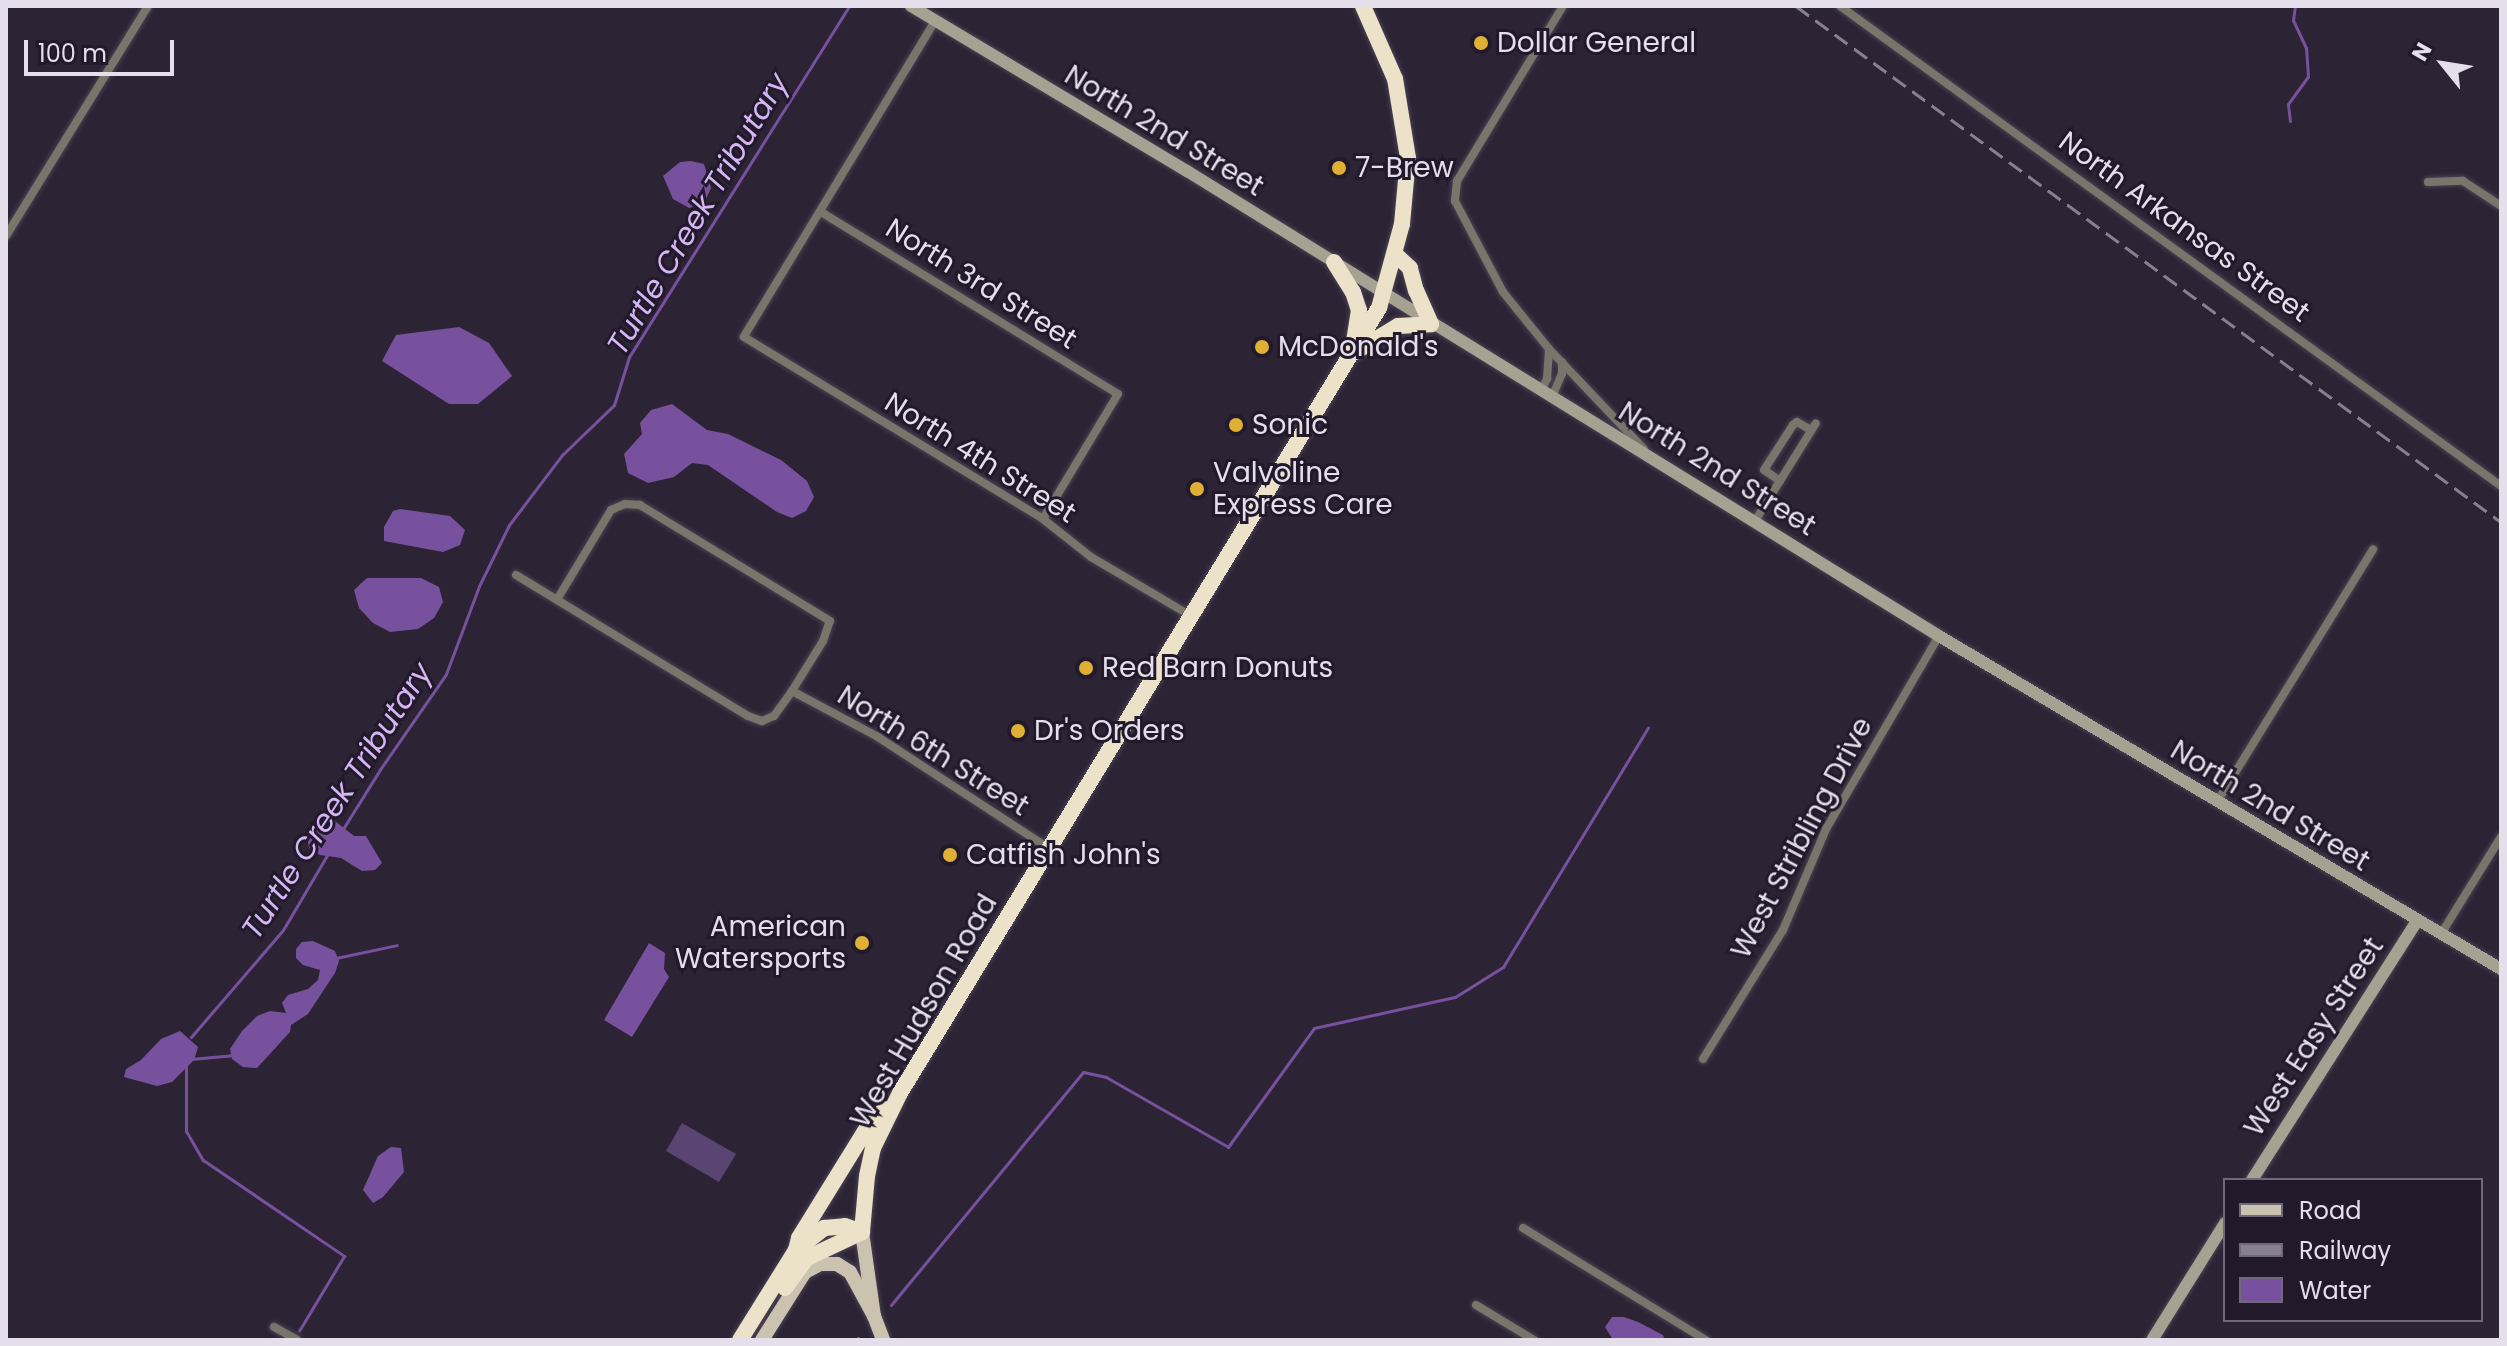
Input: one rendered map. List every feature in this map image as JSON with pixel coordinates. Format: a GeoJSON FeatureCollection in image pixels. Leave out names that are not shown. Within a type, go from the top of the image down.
{"type":"FeatureCollection","features":[{"type":"Feature","properties":{"kind":"highway","name":"West Hudson Road"},"geometry":{"type":"LineString","coordinates":[[862,1232],[865,1189],[873,1148],[900,1093],[1351,355],[1384,293],[1396,255],[1406,194],[1405,130],[1395,79],[1363,6]]}},
{"type":"Feature","properties":{"kind":"highway"},"geometry":{"type":"LineString","coordinates":[[1351,355],[1398,326],[1431,324],[1416,291],[1410,268],[1396,255]]}},
{"type":"Feature","properties":{"kind":"highway"},"geometry":{"type":"LineString","coordinates":[[1334,262],[1353,292],[1359,310],[1351,355]]}},
{"type":"Feature","properties":{"kind":"highway"},"geometry":{"type":"LineString","coordinates":[[740,1340],[867,1128],[900,1093]]}},
{"type":"Feature","properties":{"kind":"highway"},"geometry":{"type":"LineString","coordinates":[[796,1250],[824,1228],[845,1226],[862,1232]]}},
{"type":"Feature","properties":{"kind":"highway"},"geometry":{"type":"LineString","coordinates":[[753,1340],[807,1258],[821,1248],[862,1232]]}},
{"type":"Feature","properties":{"kind":"main road","name":"North 2nd Street"},"geometry":{"type":"LineString","coordinates":[[911,6],[1649,454],[1939,636],[2501,969]]}},
{"type":"Feature","properties":{"kind":"main road","name":"West Easy Street"},"geometry":{"type":"LineString","coordinates":[[2253,1178],[2417,921]]}},
{"type":"Feature","properties":{"kind":"main road"},"geometry":{"type":"LineString","coordinates":[[2152,1340],[2223,1226]]}},
{"type":"Feature","properties":{"kind":"main road"},"geometry":{"type":"LineString","coordinates":[[862,1232],[874,1316]]}},
{"type":"Feature","properties":{"kind":"main road"},"geometry":{"type":"LineString","coordinates":[[762,1340],[805,1272],[820,1264],[837,1264],[850,1272],[883,1340]]}},
{"type":"Feature","properties":{"kind":"street"},"geometry":{"type":"LineString","coordinates":[[6,236],[148,6]]}},
{"type":"Feature","properties":{"kind":"street"},"geometry":{"type":"LineString","coordinates":[[1563,6],[1457,181],[1455,201],[1469,234],[1503,292],[1549,349],[1649,454]]}},
{"type":"Feature","properties":{"kind":"street","name":"North Arkansas Street"},"geometry":{"type":"LineString","coordinates":[[1840,6],[2501,486]]}},
{"type":"Feature","properties":{"kind":"street"},"geometry":{"type":"LineString","coordinates":[[821,212],[935,21]]}},
{"type":"Feature","properties":{"kind":"street"},"geometry":{"type":"LineString","coordinates":[[2428,182],[2463,181],[2501,206]]}},
{"type":"Feature","properties":{"kind":"street","name":"North 4th Street"},"geometry":{"type":"LineString","coordinates":[[821,212],[744,337],[1043,519],[1091,557],[1192,617]]}},
{"type":"Feature","properties":{"kind":"street","name":"North 3rd Street"},"geometry":{"type":"LineString","coordinates":[[821,212],[1118,394],[1043,519]]}},
{"type":"Feature","properties":{"kind":"street"},"geometry":{"type":"LineString","coordinates":[[1547,393],[1549,349]]}},
{"type":"Feature","properties":{"kind":"street"},"geometry":{"type":"LineString","coordinates":[[1547,393],[1562,374],[1562,362]]}},
{"type":"Feature","properties":{"kind":"street"},"geometry":{"type":"LineString","coordinates":[[1755,521],[1780,481],[1814,426],[1797,422],[1793,425],[1764,470],[1780,481]]}},
{"type":"Feature","properties":{"kind":"street"},"geometry":{"type":"LineString","coordinates":[[516,575],[748,716],[762,721],[774,716],[792,691],[823,641],[830,621],[640,505],[625,504],[611,510],[558,598]]}},
{"type":"Feature","properties":{"kind":"street"},"geometry":{"type":"LineString","coordinates":[[2217,802],[2373,549]]}},
{"type":"Feature","properties":{"kind":"street","name":"West Stribling Drive"},"geometry":{"type":"LineString","coordinates":[[1703,1059],[1783,930],[1826,829],[1939,636]]}},
{"type":"Feature","properties":{"kind":"street","name":"North 6th Street"},"geometry":{"type":"LineString","coordinates":[[792,691],[878,737],[1050,849]]}},
{"type":"Feature","properties":{"kind":"street"},"geometry":{"type":"LineString","coordinates":[[2441,934],[2501,837]]}},
{"type":"Feature","properties":{"kind":"street"},"geometry":{"type":"LineString","coordinates":[[1523,1228],[1703,1339]]}},
{"type":"Feature","properties":{"kind":"street"},"geometry":{"type":"LineString","coordinates":[[1476,1305],[1534,1340]]}},
{"type":"Feature","properties":{"kind":"street"},"geometry":{"type":"LineString","coordinates":[[274,1327],[297,1340]]}},
{"type":"Feature","properties":{"kind":"shaded area"},"geometry":{"type":"Polygon","coordinates":[[[682,1123],[736,1154],[719,1182],[666,1151],[682,1123]]]}},
{"type":"Feature","properties":{"kind":"water"},"geometry":{"type":"Polygon","coordinates":[[[680,162],[704,164],[711,188],[704,203],[689,208],[673,199],[663,176],[680,162]]]}},
{"type":"Feature","properties":{"kind":"water"},"geometry":{"type":"Polygon","coordinates":[[[459,327],[489,343],[512,376],[478,404],[449,404],[382,361],[396,335],[459,327]]]}},
{"type":"Feature","properties":{"kind":"water"},"geometry":{"type":"Polygon","coordinates":[[[672,404],[707,430],[728,434],[781,460],[807,481],[814,497],[806,511],[792,518],[777,512],[708,465],[692,463],[674,477],[648,483],[628,473],[624,454],[642,434],[640,423],[651,410],[672,404]]]}},
{"type":"Feature","properties":{"kind":"water"},"geometry":{"type":"Polygon","coordinates":[[[400,509],[450,516],[465,530],[460,545],[443,552],[384,541],[384,527],[393,511],[400,509]]]}},
{"type":"Feature","properties":{"kind":"water"},"geometry":{"type":"Polygon","coordinates":[[[367,578],[421,578],[439,587],[443,602],[434,618],[418,629],[390,632],[373,623],[359,608],[354,590],[367,578]]]}},
{"type":"Feature","properties":{"kind":"water"},"geometry":{"type":"Polygon","coordinates":[[[331,818],[354,836],[366,836],[382,863],[375,870],[362,871],[341,858],[320,855],[309,848],[307,836],[312,828],[331,818]]]}},
{"type":"Feature","properties":{"kind":"water"},"geometry":{"type":"Polygon","coordinates":[[[313,941],[335,951],[339,961],[335,973],[308,1014],[291,1025],[290,1032],[257,1068],[243,1067],[232,1059],[230,1049],[242,1031],[257,1016],[270,1011],[286,1013],[282,1003],[288,995],[308,989],[318,980],[320,970],[303,965],[296,958],[296,949],[302,942],[313,941]]]}},
{"type":"Feature","properties":{"kind":"water"},"geometry":{"type":"Polygon","coordinates":[[[649,943],[665,953],[664,969],[669,977],[632,1037],[604,1020],[649,943]]]}},
{"type":"Feature","properties":{"kind":"water"},"geometry":{"type":"Polygon","coordinates":[[[180,1031],[198,1047],[194,1060],[172,1082],[157,1086],[124,1077],[126,1069],[141,1060],[161,1039],[180,1031]]]}},
{"type":"Feature","properties":{"kind":"water"},"geometry":{"type":"Polygon","coordinates":[[[391,1147],[401,1148],[404,1172],[383,1197],[373,1203],[363,1190],[378,1156],[391,1147]]]}},
{"type":"Feature","properties":{"kind":"water"},"geometry":{"type":"Polygon","coordinates":[[[1612,1317],[1638,1322],[1663,1335],[1665,1340],[1613,1340],[1605,1327],[1612,1317]]]}},
{"type":"Feature","properties":{"kind":"waterway","name":"Turtle Creek Tributary"},"geometry":{"type":"LineString","coordinates":[[341,832],[446,674],[479,586],[509,525],[562,455],[614,405],[629,357],[849,6]]}},
{"type":"Feature","properties":{"kind":"waterway"},"geometry":{"type":"LineString","coordinates":[[2290,121],[2288,104],[2308,76],[2306,48],[2293,20],[2295,6]]}},
{"type":"Feature","properties":{"kind":"waterway","name":"Turtle Creek Tributary"},"geometry":{"type":"LineString","coordinates":[[891,1305],[1083,1072],[1106,1077],[1228,1147],[1314,1028],[1455,997],[1503,967],[1648,728]]}},
{"type":"Feature","properties":{"kind":"waterway","name":"Turtle Creek Tributary"},"geometry":{"type":"LineString","coordinates":[[191,1037],[283,930],[329,852]]}},
{"type":"Feature","properties":{"kind":"waterway"},"geometry":{"type":"LineString","coordinates":[[336,958],[397,945]]}},
{"type":"Feature","properties":{"kind":"waterway"},"geometry":{"type":"LineString","coordinates":[[191,1059],[235,1055]]}},
{"type":"Feature","properties":{"kind":"waterway","name":"Turtle Creek Tributary"},"geometry":{"type":"LineString","coordinates":[[186,1065],[186,1131],[203,1160],[344,1256],[299,1331]]}},
{"type":"Feature","properties":{"kind":"railway"},"geometry":{"type":"LineString","coordinates":[[1796,6],[2501,522]]}},
{"type":"Feature","properties":{"kind":"place","name":"Dollar General"},"geometry":{"type":"Point","coordinates":[1481,43]}},
{"type":"Feature","properties":{"kind":"place","name":"7-Brew"},"geometry":{"type":"Point","coordinates":[1339,168]}},
{"type":"Feature","properties":{"kind":"place","name":"McDonald's"},"geometry":{"type":"Point","coordinates":[1262,347]}},
{"type":"Feature","properties":{"kind":"place","name":"Sonic"},"geometry":{"type":"Point","coordinates":[1236,425]}},
{"type":"Feature","properties":{"kind":"place","name":"Valvoline Express Care"},"geometry":{"type":"Point","coordinates":[1197,489]}},
{"type":"Feature","properties":{"kind":"place","name":"Red Barn Donuts"},"geometry":{"type":"Point","coordinates":[1086,668]}},
{"type":"Feature","properties":{"kind":"place","name":"Dr's Orders"},"geometry":{"type":"Point","coordinates":[1018,731]}},
{"type":"Feature","properties":{"kind":"place","name":"Catfish John's"},"geometry":{"type":"Point","coordinates":[950,855]}},
{"type":"Feature","properties":{"kind":"place","name":"American Watersports"},"geometry":{"type":"Point","coordinates":[862,943]}}]}
